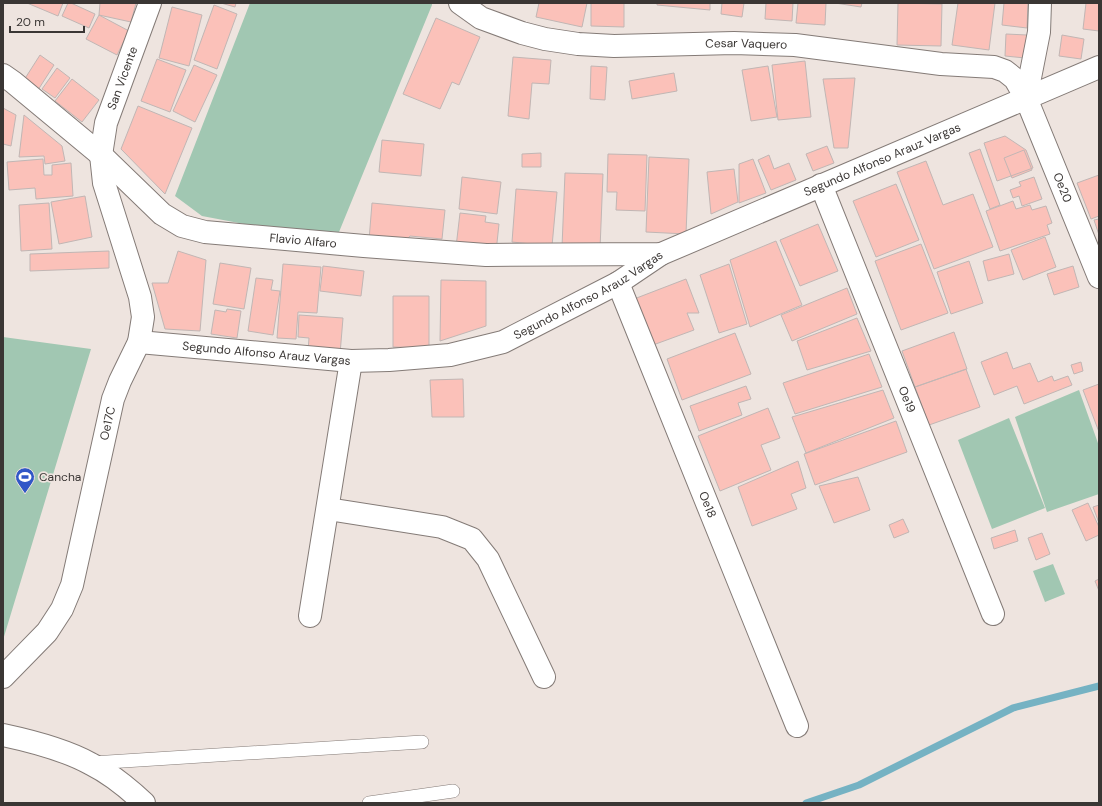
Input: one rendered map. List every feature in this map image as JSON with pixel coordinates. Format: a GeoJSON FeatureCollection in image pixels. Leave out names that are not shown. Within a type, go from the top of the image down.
{"type":"FeatureCollection","features":[{"type":"Feature","properties":{"kind":"street","name":"San Vicente"},"geometry":{"type":"LineString","coordinates":[[101,155],[106,122],[125,67],[150,3]]}},
{"type":"Feature","properties":{"kind":"street","name":"Cesar Vaquero"},"geometry":{"type":"LineString","coordinates":[[460,3],[481,18],[504,27],[546,39],[578,44],[614,46],[734,43],[795,45],[941,64],[994,67],[1005,71],[1015,79],[1026,98]]}},
{"type":"Feature","properties":{"kind":"street"},"geometry":{"type":"LineString","coordinates":[[1026,98],[1039,32],[1040,3]]}},
{"type":"Feature","properties":{"kind":"street","name":"Segundo Alfonso Arauz Vargas"},"geometry":{"type":"LineString","coordinates":[[139,342],[351,361],[389,360],[450,355],[503,342],[618,283],[660,254],[1099,67]]}},
{"type":"Feature","properties":{"kind":"street","name":"Flavio Alfaro"},"geometry":{"type":"LineString","coordinates":[[3,75],[101,155],[162,214],[182,226],[205,232],[486,255],[660,254]]}},
{"type":"Feature","properties":{"kind":"street","name":"Oe20"},"geometry":{"type":"LineString","coordinates":[[1026,98],[1099,277]]}},
{"type":"Feature","properties":{"kind":"street","name":"Oe17C"},"geometry":{"type":"LineString","coordinates":[[3,677],[47,632],[62,609],[72,585],[113,399],[139,342],[143,317],[140,297],[104,183],[101,155]]}},
{"type":"Feature","properties":{"kind":"street","name":"Oe19"},"geometry":{"type":"LineString","coordinates":[[821,185],[993,614]]}},
{"type":"Feature","properties":{"kind":"street","name":"Oe18"},"geometry":{"type":"LineString","coordinates":[[618,283],[797,726]]}},
{"type":"Feature","properties":{"kind":"street"},"geometry":{"type":"LineString","coordinates":[[310,616],[351,361]]}},
{"type":"Feature","properties":{"kind":"street"},"geometry":{"type":"LineString","coordinates":[[328,509],[442,527],[472,539],[488,559],[544,677]]}},
{"type":"Feature","properties":{"kind":"street"},"geometry":{"type":"LineString","coordinates":[[3,735],[59,751],[90,763],[111,776],[144,803]]}},
{"type":"Feature","properties":{"kind":"lane"},"geometry":{"type":"LineString","coordinates":[[90,763],[422,742]]}},
{"type":"Feature","properties":{"kind":"lane"},"geometry":{"type":"LineString","coordinates":[[369,803],[453,790]]}},
{"type":"Feature","properties":{"kind":"green space"},"geometry":{"type":"Polygon","coordinates":[[[250,3],[432,3],[339,232],[266,228],[202,216],[175,196],[250,3]]]}},
{"type":"Feature","properties":{"kind":"green space","name":"Cancha"},"geometry":{"type":"Polygon","coordinates":[[[3,337],[91,349],[3,640],[3,337]]]}},
{"type":"Feature","properties":{"kind":"green space"},"geometry":{"type":"Polygon","coordinates":[[[1079,390],[1099,446],[1099,494],[1047,512],[1015,417],[1079,390]]]}},
{"type":"Feature","properties":{"kind":"green space"},"geometry":{"type":"Polygon","coordinates":[[[1009,418],[1045,508],[992,529],[958,440],[1009,418]]]}},
{"type":"Feature","properties":{"kind":"green space"},"geometry":{"type":"Polygon","coordinates":[[[1053,564],[1065,594],[1045,602],[1033,571],[1053,564]]]}},
{"type":"Feature","properties":{"kind":"building"},"geometry":{"type":"Polygon","coordinates":[[[27,3],[63,3],[58,16],[27,3]]]}},
{"type":"Feature","properties":{"kind":"building"},"geometry":{"type":"Polygon","coordinates":[[[68,3],[95,14],[89,28],[62,16],[68,3]]]}},
{"type":"Feature","properties":{"kind":"building"},"geometry":{"type":"Polygon","coordinates":[[[100,3],[136,3],[131,22],[99,15],[100,3]]]}},
{"type":"Feature","properties":{"kind":"building"},"geometry":{"type":"Polygon","coordinates":[[[221,3],[236,3],[235,7],[221,3]]]}},
{"type":"Feature","properties":{"kind":"building"},"geometry":{"type":"Polygon","coordinates":[[[539,3],[587,3],[582,27],[536,17],[539,3]]]}},
{"type":"Feature","properties":{"kind":"building"},"geometry":{"type":"Polygon","coordinates":[[[591,3],[624,3],[624,27],[591,26],[591,3]]]}},
{"type":"Feature","properties":{"kind":"building"},"geometry":{"type":"Polygon","coordinates":[[[657,3],[710,3],[710,10],[657,5],[657,3]]]}},
{"type":"Feature","properties":{"kind":"building"},"geometry":{"type":"Polygon","coordinates":[[[722,3],[744,3],[742,17],[721,14],[722,3]]]}},
{"type":"Feature","properties":{"kind":"building"},"geometry":{"type":"Polygon","coordinates":[[[766,3],[793,3],[792,21],[765,19],[766,3]]]}},
{"type":"Feature","properties":{"kind":"building"},"geometry":{"type":"Polygon","coordinates":[[[798,3],[826,3],[825,25],[796,23],[798,3]]]}},
{"type":"Feature","properties":{"kind":"building"},"geometry":{"type":"Polygon","coordinates":[[[835,3],[862,3],[861,7],[835,3]]]}},
{"type":"Feature","properties":{"kind":"building"},"geometry":{"type":"Polygon","coordinates":[[[898,3],[942,4],[941,46],[897,45],[898,3]]]}},
{"type":"Feature","properties":{"kind":"building"},"geometry":{"type":"Polygon","coordinates":[[[958,3],[995,3],[989,50],[952,45],[958,3]]]}},
{"type":"Feature","properties":{"kind":"building"},"geometry":{"type":"Polygon","coordinates":[[[1004,3],[1028,3],[1027,28],[1002,25],[1004,3]]]}},
{"type":"Feature","properties":{"kind":"building"},"geometry":{"type":"Polygon","coordinates":[[[1086,3],[1099,3],[1099,31],[1083,29],[1086,3]]]}},
{"type":"Feature","properties":{"kind":"building"},"geometry":{"type":"Polygon","coordinates":[[[214,5],[237,14],[217,69],[194,60],[214,5]]]}},
{"type":"Feature","properties":{"kind":"building"},"geometry":{"type":"Polygon","coordinates":[[[172,7],[202,15],[189,66],[159,58],[172,7]]]}},
{"type":"Feature","properties":{"kind":"building"},"geometry":{"type":"Polygon","coordinates":[[[99,15],[129,31],[117,55],[86,39],[99,15]]]}},
{"type":"Feature","properties":{"kind":"building"},"geometry":{"type":"Polygon","coordinates":[[[436,18],[480,37],[459,85],[452,82],[440,109],[403,94],[436,18]]]}},
{"type":"Feature","properties":{"kind":"building"},"geometry":{"type":"Polygon","coordinates":[[[1006,34],[1027,35],[1025,58],[1005,56],[1006,34]]]}},
{"type":"Feature","properties":{"kind":"building"},"geometry":{"type":"Polygon","coordinates":[[[1062,35],[1084,39],[1081,59],[1059,56],[1062,35]]]}},
{"type":"Feature","properties":{"kind":"building"},"geometry":{"type":"Polygon","coordinates":[[[40,55],[54,65],[38,90],[24,80],[40,55]]]}},
{"type":"Feature","properties":{"kind":"building"},"geometry":{"type":"Polygon","coordinates":[[[513,57],[551,60],[549,84],[532,83],[529,119],[508,116],[513,57]]]}},
{"type":"Feature","properties":{"kind":"building"},"geometry":{"type":"Polygon","coordinates":[[[157,59],[186,70],[170,112],[141,101],[157,59]]]}},
{"type":"Feature","properties":{"kind":"building"},"geometry":{"type":"Polygon","coordinates":[[[805,61],[811,117],[778,120],[772,65],[805,61]]]}},
{"type":"Feature","properties":{"kind":"building"},"geometry":{"type":"Polygon","coordinates":[[[194,65],[217,75],[195,122],[173,111],[194,65]]]}},
{"type":"Feature","properties":{"kind":"building"},"geometry":{"type":"Polygon","coordinates":[[[591,66],[607,67],[605,100],[590,99],[591,66]]]}},
{"type":"Feature","properties":{"kind":"building"},"geometry":{"type":"Polygon","coordinates":[[[768,66],[777,117],[751,121],[742,70],[768,66]]]}},
{"type":"Feature","properties":{"kind":"building"},"geometry":{"type":"Polygon","coordinates":[[[57,68],[70,78],[55,98],[42,89],[57,68]]]}},
{"type":"Feature","properties":{"kind":"building"},"geometry":{"type":"Polygon","coordinates":[[[674,73],[677,91],[632,99],[629,81],[674,73]]]}},
{"type":"Feature","properties":{"kind":"building"},"geometry":{"type":"Polygon","coordinates":[[[855,78],[848,148],[834,148],[823,79],[855,78]]]}},
{"type":"Feature","properties":{"kind":"building"},"geometry":{"type":"Polygon","coordinates":[[[72,79],[99,100],[82,122],[55,101],[72,79]]]}},
{"type":"Feature","properties":{"kind":"building"},"geometry":{"type":"Polygon","coordinates":[[[138,106],[192,128],[165,194],[121,149],[138,106]]]}},
{"type":"Feature","properties":{"kind":"building"},"geometry":{"type":"Polygon","coordinates":[[[3,108],[16,115],[11,146],[3,144],[3,108]]]}},
{"type":"Feature","properties":{"kind":"building"},"geometry":{"type":"Polygon","coordinates":[[[24,115],[62,146],[65,161],[45,164],[44,156],[19,157],[24,115]]]}},
{"type":"Feature","properties":{"kind":"building"},"geometry":{"type":"Polygon","coordinates":[[[1005,136],[1026,150],[1033,168],[997,181],[984,143],[1005,136]]]}},
{"type":"Feature","properties":{"kind":"building"},"geometry":{"type":"Polygon","coordinates":[[[382,140],[424,144],[421,176],[379,172],[382,140]]]}},
{"type":"Feature","properties":{"kind":"building"},"geometry":{"type":"Polygon","coordinates":[[[827,146],[834,163],[813,171],[806,154],[827,146]]]}},
{"type":"Feature","properties":{"kind":"building"},"geometry":{"type":"Polygon","coordinates":[[[980,149],[1000,205],[990,209],[969,153],[980,149]]]}},
{"type":"Feature","properties":{"kind":"building"},"geometry":{"type":"Polygon","coordinates":[[[1024,150],[1032,170],[1012,178],[1004,158],[1024,150]]]}},
{"type":"Feature","properties":{"kind":"building"},"geometry":{"type":"Polygon","coordinates":[[[541,153],[541,167],[522,167],[522,154],[541,153]]]}},
{"type":"Feature","properties":{"kind":"building"},"geometry":{"type":"Polygon","coordinates":[[[608,154],[647,155],[645,211],[616,210],[617,192],[607,192],[608,154]]]}},
{"type":"Feature","properties":{"kind":"building"},"geometry":{"type":"Polygon","coordinates":[[[769,155],[774,169],[789,163],[796,180],[771,190],[758,160],[769,155]]]}},
{"type":"Feature","properties":{"kind":"building"},"geometry":{"type":"Polygon","coordinates":[[[649,157],[689,159],[686,234],[646,232],[649,157]]]}},
{"type":"Feature","properties":{"kind":"building"},"geometry":{"type":"Polygon","coordinates":[[[43,159],[44,175],[52,175],[52,165],[71,163],[73,196],[36,199],[35,188],[9,190],[7,162],[43,159]]]}},
{"type":"Feature","properties":{"kind":"building"},"geometry":{"type":"Polygon","coordinates":[[[753,159],[766,193],[739,203],[739,164],[753,159]]]}},
{"type":"Feature","properties":{"kind":"building"},"geometry":{"type":"Polygon","coordinates":[[[926,161],[943,205],[973,194],[993,247],[934,269],[897,172],[926,161]]]}},
{"type":"Feature","properties":{"kind":"building"},"geometry":{"type":"Polygon","coordinates":[[[734,169],[738,202],[711,214],[707,172],[734,169]]]}},
{"type":"Feature","properties":{"kind":"building"},"geometry":{"type":"Polygon","coordinates":[[[565,173],[603,174],[600,249],[562,247],[565,173]]]}},
{"type":"Feature","properties":{"kind":"building"},"geometry":{"type":"Polygon","coordinates":[[[1099,175],[1099,216],[1091,219],[1077,183],[1099,175]]]}},
{"type":"Feature","properties":{"kind":"building"},"geometry":{"type":"Polygon","coordinates":[[[462,177],[501,182],[497,214],[459,209],[462,177]]]}},
{"type":"Feature","properties":{"kind":"building"},"geometry":{"type":"Polygon","coordinates":[[[1034,177],[1042,199],[1022,206],[1019,196],[1013,198],[1010,190],[1021,186],[1019,182],[1034,177]]]}},
{"type":"Feature","properties":{"kind":"building"},"geometry":{"type":"Polygon","coordinates":[[[896,184],[919,240],[876,257],[853,201],[896,184]]]}},
{"type":"Feature","properties":{"kind":"building"},"geometry":{"type":"Polygon","coordinates":[[[516,189],[557,192],[552,246],[512,242],[516,189]]]}},
{"type":"Feature","properties":{"kind":"building"},"geometry":{"type":"Polygon","coordinates":[[[85,196],[92,237],[59,244],[51,202],[85,196]]]}},
{"type":"Feature","properties":{"kind":"building"},"geometry":{"type":"Polygon","coordinates":[[[1013,201],[1016,209],[1030,205],[1032,210],[1046,206],[1052,223],[1047,225],[1050,234],[1000,251],[986,211],[1013,201]]]}},
{"type":"Feature","properties":{"kind":"building"},"geometry":{"type":"Polygon","coordinates":[[[49,203],[52,249],[21,251],[19,205],[49,203]]]}},
{"type":"Feature","properties":{"kind":"building"},"geometry":{"type":"Polygon","coordinates":[[[372,203],[445,210],[442,239],[410,236],[404,243],[369,240],[372,203]]]}},
{"type":"Feature","properties":{"kind":"building"},"geometry":{"type":"Polygon","coordinates":[[[460,213],[486,216],[485,222],[499,224],[496,252],[456,247],[460,213]]]}},
{"type":"Feature","properties":{"kind":"building"},"geometry":{"type":"Polygon","coordinates":[[[1099,219],[1099,235],[1094,220],[1099,219]]]}},
{"type":"Feature","properties":{"kind":"building"},"geometry":{"type":"Polygon","coordinates":[[[818,224],[838,271],[800,286],[780,240],[818,224]]]}},
{"type":"Feature","properties":{"kind":"building"},"geometry":{"type":"Polygon","coordinates":[[[1045,237],[1056,267],[1023,280],[1011,250],[1045,237]]]}},
{"type":"Feature","properties":{"kind":"building"},"geometry":{"type":"Polygon","coordinates":[[[776,241],[802,305],[750,327],[730,260],[776,241]]]}},
{"type":"Feature","properties":{"kind":"building"},"geometry":{"type":"Polygon","coordinates":[[[921,244],[948,313],[901,330],[875,261],[921,244]]]}},
{"type":"Feature","properties":{"kind":"building"},"geometry":{"type":"Polygon","coordinates":[[[109,251],[109,268],[30,271],[30,254],[109,251]]]}},
{"type":"Feature","properties":{"kind":"building"},"geometry":{"type":"Polygon","coordinates":[[[178,251],[206,260],[200,331],[165,329],[152,283],[168,283],[178,251]]]}},
{"type":"Feature","properties":{"kind":"building"},"geometry":{"type":"Polygon","coordinates":[[[1009,254],[1014,274],[988,281],[983,261],[1009,254]]]}},
{"type":"Feature","properties":{"kind":"building"},"geometry":{"type":"Polygon","coordinates":[[[969,261],[983,303],[951,314],[937,272],[969,261]]]}},
{"type":"Feature","properties":{"kind":"building"},"geometry":{"type":"Polygon","coordinates":[[[220,263],[251,268],[244,309],[213,304],[220,263]]]}},
{"type":"Feature","properties":{"kind":"building"},"geometry":{"type":"Polygon","coordinates":[[[283,264],[321,267],[317,313],[298,312],[296,339],[277,338],[283,264]]]}},
{"type":"Feature","properties":{"kind":"building"},"geometry":{"type":"Polygon","coordinates":[[[729,264],[747,324],[719,333],[700,275],[729,264]]]}},
{"type":"Feature","properties":{"kind":"building"},"geometry":{"type":"Polygon","coordinates":[[[323,266],[364,271],[361,296],[320,291],[323,266]]]}},
{"type":"Feature","properties":{"kind":"building"},"geometry":{"type":"Polygon","coordinates":[[[1073,266],[1079,287],[1054,295],[1047,274],[1073,266]]]}},
{"type":"Feature","properties":{"kind":"building"},"geometry":{"type":"Polygon","coordinates":[[[256,278],[273,280],[271,290],[280,291],[273,335],[248,331],[256,278]]]}},
{"type":"Feature","properties":{"kind":"building"},"geometry":{"type":"Polygon","coordinates":[[[686,279],[699,313],[687,313],[694,330],[653,345],[634,299],[686,279]]]}},
{"type":"Feature","properties":{"kind":"building"},"geometry":{"type":"Polygon","coordinates":[[[441,280],[486,281],[486,326],[440,341],[441,280]]]}},
{"type":"Feature","properties":{"kind":"building"},"geometry":{"type":"Polygon","coordinates":[[[847,288],[857,314],[792,341],[781,315],[847,288]]]}},
{"type":"Feature","properties":{"kind":"building"},"geometry":{"type":"Polygon","coordinates":[[[393,296],[429,296],[429,348],[393,347],[393,296]]]}},
{"type":"Feature","properties":{"kind":"building"},"geometry":{"type":"Polygon","coordinates":[[[227,309],[241,311],[237,338],[211,334],[215,310],[226,312],[227,309]]]}},
{"type":"Feature","properties":{"kind":"building"},"geometry":{"type":"Polygon","coordinates":[[[299,315],[343,318],[340,354],[308,351],[309,338],[298,337],[299,315]]]}},
{"type":"Feature","properties":{"kind":"building"},"geometry":{"type":"Polygon","coordinates":[[[857,318],[871,351],[807,370],[797,341],[857,318]]]}},
{"type":"Feature","properties":{"kind":"building"},"geometry":{"type":"Polygon","coordinates":[[[954,332],[967,369],[915,387],[902,351],[954,332]]]}},
{"type":"Feature","properties":{"kind":"building"},"geometry":{"type":"Polygon","coordinates":[[[735,333],[751,374],[682,400],[667,359],[735,333]]]}},
{"type":"Feature","properties":{"kind":"building"},"geometry":{"type":"Polygon","coordinates":[[[1007,352],[1013,369],[1030,363],[1038,382],[1052,376],[1054,381],[1068,376],[1072,385],[1024,404],[1017,386],[994,395],[981,362],[1007,352]]]}},
{"type":"Feature","properties":{"kind":"building"},"geometry":{"type":"Polygon","coordinates":[[[869,354],[882,387],[795,414],[783,383],[869,354]]]}},
{"type":"Feature","properties":{"kind":"building"},"geometry":{"type":"Polygon","coordinates":[[[1081,362],[1083,371],[1074,374],[1071,365],[1081,362]]]}},
{"type":"Feature","properties":{"kind":"building"},"geometry":{"type":"Polygon","coordinates":[[[966,369],[980,407],[929,425],[915,387],[966,369]]]}},
{"type":"Feature","properties":{"kind":"building"},"geometry":{"type":"Polygon","coordinates":[[[463,379],[464,417],[432,417],[430,380],[463,379]]]}},
{"type":"Feature","properties":{"kind":"building"},"geometry":{"type":"Polygon","coordinates":[[[1099,384],[1099,432],[1083,390],[1099,384]]]}},
{"type":"Feature","properties":{"kind":"building"},"geometry":{"type":"Polygon","coordinates":[[[746,386],[751,399],[738,403],[742,415],[699,431],[690,406],[746,386]]]}},
{"type":"Feature","properties":{"kind":"building"},"geometry":{"type":"Polygon","coordinates":[[[883,390],[894,418],[806,453],[792,417],[883,390]]]}},
{"type":"Feature","properties":{"kind":"building"},"geometry":{"type":"Polygon","coordinates":[[[768,408],[780,438],[761,445],[771,470],[720,491],[698,436],[768,408]]]}},
{"type":"Feature","properties":{"kind":"building"},"geometry":{"type":"Polygon","coordinates":[[[896,421],[907,452],[815,485],[804,454],[896,421]]]}},
{"type":"Feature","properties":{"kind":"building"},"geometry":{"type":"Polygon","coordinates":[[[798,461],[806,488],[791,494],[797,509],[752,526],[738,487],[798,461]]]}},
{"type":"Feature","properties":{"kind":"building"},"geometry":{"type":"Polygon","coordinates":[[[858,477],[870,510],[834,523],[819,486],[858,477]]]}},
{"type":"Feature","properties":{"kind":"building"},"geometry":{"type":"Polygon","coordinates":[[[1088,503],[1099,527],[1099,535],[1086,541],[1072,510],[1088,503]]]}},
{"type":"Feature","properties":{"kind":"building"},"geometry":{"type":"Polygon","coordinates":[[[1099,505],[1099,523],[1093,507],[1099,505]]]}},
{"type":"Feature","properties":{"kind":"building"},"geometry":{"type":"Polygon","coordinates":[[[903,519],[909,532],[894,538],[889,525],[903,519]]]}},
{"type":"Feature","properties":{"kind":"building"},"geometry":{"type":"Polygon","coordinates":[[[1015,530],[1018,541],[994,549],[991,538],[1015,530]]]}},
{"type":"Feature","properties":{"kind":"building"},"geometry":{"type":"Polygon","coordinates":[[[1042,533],[1050,554],[1036,560],[1028,538],[1042,533]]]}},
{"type":"Feature","properties":{"kind":"building"},"geometry":{"type":"Polygon","coordinates":[[[1099,579],[1099,591],[1095,581],[1099,579]]]}},
{"type":"Feature","properties":{"kind":"waterway"},"geometry":{"type":"LineString","coordinates":[[806,803],[859,785],[1013,708],[1099,686]]}},
{"type":"Feature","properties":{"kind":"place","name":"Cancha"},"geometry":{"type":"Point","coordinates":[25,494]}}]}
